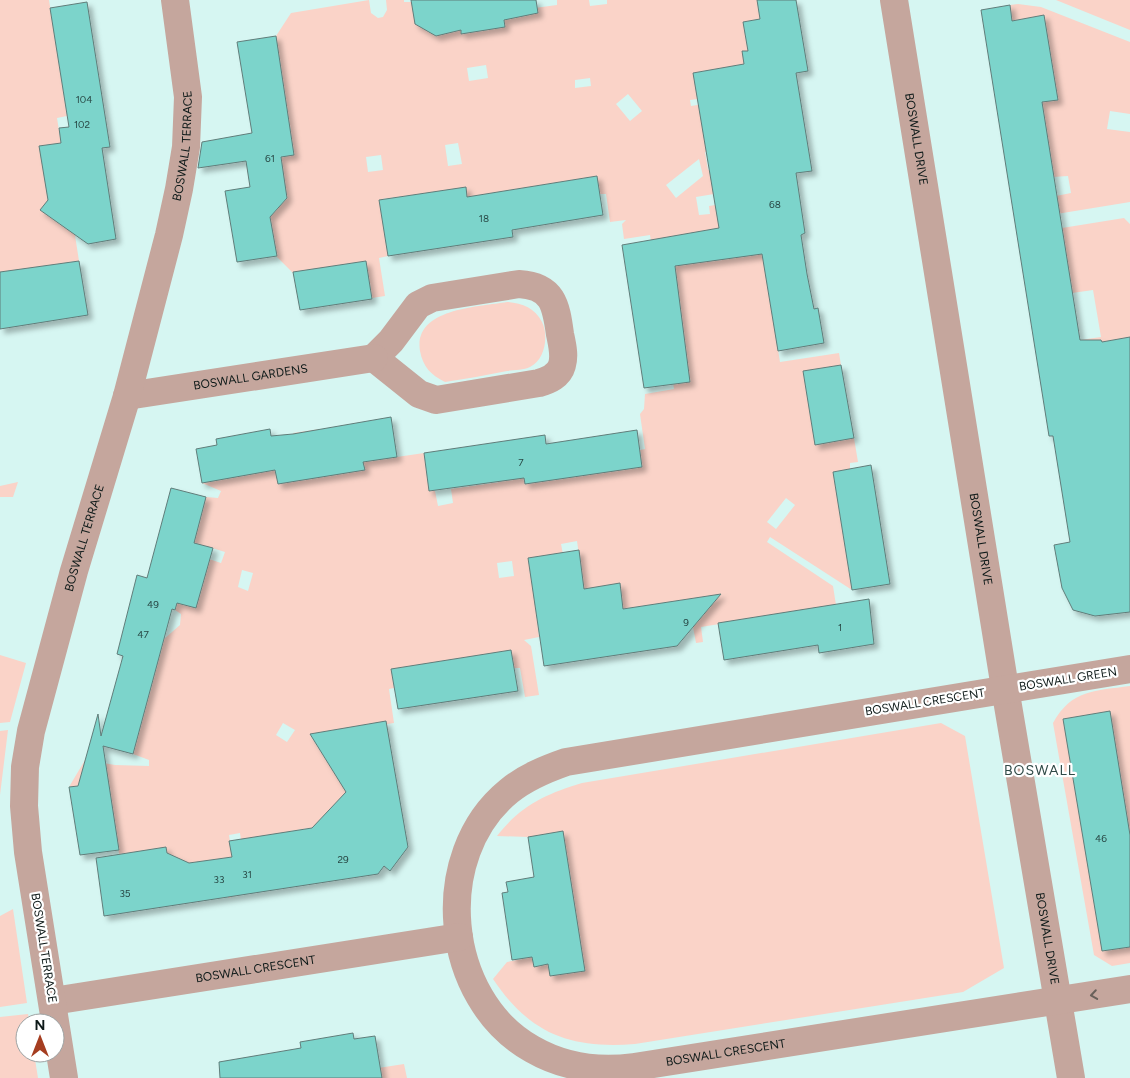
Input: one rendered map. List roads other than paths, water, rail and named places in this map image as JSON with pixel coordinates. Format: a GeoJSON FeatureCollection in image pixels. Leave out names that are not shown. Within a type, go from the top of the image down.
{"type":"FeatureCollection","features":[{"type":"Feature","properties":{"kind":"street","name":"BOSWALL TERRACE"},"geometry":{"type":"LineString","coordinates":[[64,1078],[28,852],[24,806],[25,766],[31,731],[72,581],[127,396],[169,235],[186,146],[188,97],[175,0]]}},
{"type":"Feature","properties":{"kind":"street","name":"BOSWALL DRIVE"},"geometry":{"type":"LineString","coordinates":[[894,0],[1005,688],[1071,1078]]}},
{"type":"Feature","properties":{"kind":"street"},"geometry":{"type":"LineString","coordinates":[[519,284],[532,284],[545,291],[556,305],[563,352],[562,366],[553,378],[539,383],[436,400],[419,394],[374,358],[391,341],[418,305],[432,298],[519,284]]}},
{"type":"Feature","properties":{"kind":"street","name":"BOSWALL GARDENS"},"geometry":{"type":"LineString","coordinates":[[127,396],[374,358]]}},
{"type":"Feature","properties":{"kind":"street","name":"BOSWALL GREEN"},"geometry":{"type":"LineString","coordinates":[[1005,688],[1130,669]]}},
{"type":"Feature","properties":{"kind":"street","name":"BOSWALL CRESCENT"},"geometry":{"type":"LineString","coordinates":[[1005,688],[592,756],[545,770],[525,780],[503,797],[479,824],[464,856],[457,889],[459,937],[472,980],[492,1014],[508,1032],[531,1049],[556,1061],[580,1068],[598,1070],[634,1067],[1059,1001]]}},
{"type":"Feature","properties":{"kind":"street","name":"BOSWALL CRESCENT"},"geometry":{"type":"LineString","coordinates":[[52,1001],[459,937]]}},
{"type":"Feature","properties":{"kind":"street"},"geometry":{"type":"LineString","coordinates":[[1059,1001],[1130,989]]}},
{"type":"Feature","properties":{"kind":"district","name":"BOSWALL"},"geometry":{"type":"Point","coordinates":[1040,770]}}]}
